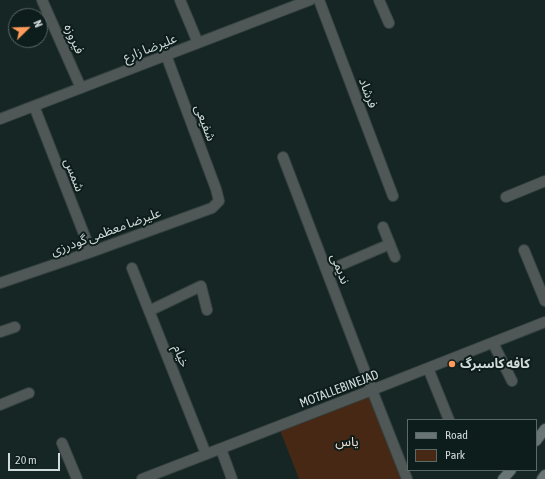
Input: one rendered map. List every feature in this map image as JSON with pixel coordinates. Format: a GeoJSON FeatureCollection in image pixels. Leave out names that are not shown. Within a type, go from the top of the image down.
{"type":"FeatureCollection","features":[{"type":"Feature","properties":{"kind":"main road"},"geometry":{"type":"LineString","coordinates":[[537,441],[545,429]]}},
{"type":"Feature","properties":{"kind":"main road"},"geometry":{"type":"LineString","coordinates":[[503,479],[510,471]]}},
{"type":"Feature","properties":{"kind":"main road"},"geometry":{"type":"LineString","coordinates":[[542,479],[545,475]]}},
{"type":"Feature","properties":{"kind":"street","name":"فیروزه"},"geometry":{"type":"LineString","coordinates":[[42,0],[81,88]]}},
{"type":"Feature","properties":{"kind":"street"},"geometry":{"type":"LineString","coordinates":[[180,0],[198,43]]}},
{"type":"Feature","properties":{"kind":"street","name":"علیرضا زارع"},"geometry":{"type":"LineString","coordinates":[[0,120],[310,0]]}},
{"type":"Feature","properties":{"kind":"street","name":"فرشاد"},"geometry":{"type":"LineString","coordinates":[[319,0],[393,196]]}},
{"type":"Feature","properties":{"kind":"street"},"geometry":{"type":"LineString","coordinates":[[379,0],[389,23]]}},
{"type":"Feature","properties":{"kind":"street","name":"شفیعی"},"geometry":{"type":"LineString","coordinates":[[166,56],[216,189],[219,201]]}},
{"type":"Feature","properties":{"kind":"street","name":"شمس"},"geometry":{"type":"LineString","coordinates":[[34,106],[91,252]]}},
{"type":"Feature","properties":{"kind":"street","name":"ندیمی"},"geometry":{"type":"LineString","coordinates":[[283,157],[407,479]]}},
{"type":"Feature","properties":{"kind":"street"},"geometry":{"type":"LineString","coordinates":[[506,197],[545,181]]}},
{"type":"Feature","properties":{"kind":"street","name":"علیرضا معظمی گودرزی"},"geometry":{"type":"LineString","coordinates":[[0,283],[212,208],[219,201]]}},
{"type":"Feature","properties":{"kind":"street"},"geometry":{"type":"LineString","coordinates":[[383,227],[395,257]]}},
{"type":"Feature","properties":{"kind":"street"},"geometry":{"type":"LineString","coordinates":[[327,271],[390,244]]}},
{"type":"Feature","properties":{"kind":"street"},"geometry":{"type":"LineString","coordinates":[[524,250],[545,301]]}},
{"type":"Feature","properties":{"kind":"street","name":"خیام"},"geometry":{"type":"LineString","coordinates":[[132,268],[206,454]]}},
{"type":"Feature","properties":{"kind":"street"},"geometry":{"type":"LineString","coordinates":[[149,311],[201,286],[207,310]]}},
{"type":"Feature","properties":{"kind":"street","name":"MOTALLEBINEJAD"},"geometry":{"type":"LineString","coordinates":[[142,479],[545,322]]}},
{"type":"Feature","properties":{"kind":"street"},"geometry":{"type":"LineString","coordinates":[[0,332],[16,327]]}},
{"type":"Feature","properties":{"kind":"street"},"geometry":{"type":"LineString","coordinates":[[493,342],[512,381]]}},
{"type":"Feature","properties":{"kind":"street"},"geometry":{"type":"LineString","coordinates":[[428,368],[449,419]]}},
{"type":"Feature","properties":{"kind":"street"},"geometry":{"type":"LineString","coordinates":[[0,404],[29,393]]}},
{"type":"Feature","properties":{"kind":"street"},"geometry":{"type":"LineString","coordinates":[[62,443],[77,479]]}},
{"type":"Feature","properties":{"kind":"street"},"geometry":{"type":"LineString","coordinates":[[221,449],[232,479]]}},
{"type":"Feature","properties":{"kind":"green space","name":"یاس"},"geometry":{"type":"Polygon","coordinates":[[[369,395],[402,479],[299,479],[280,430],[369,395]]]}},
{"type":"Feature","properties":{"kind":"place","name":"کافه کاسبرگ"},"geometry":{"type":"Point","coordinates":[452,364]}}]}
